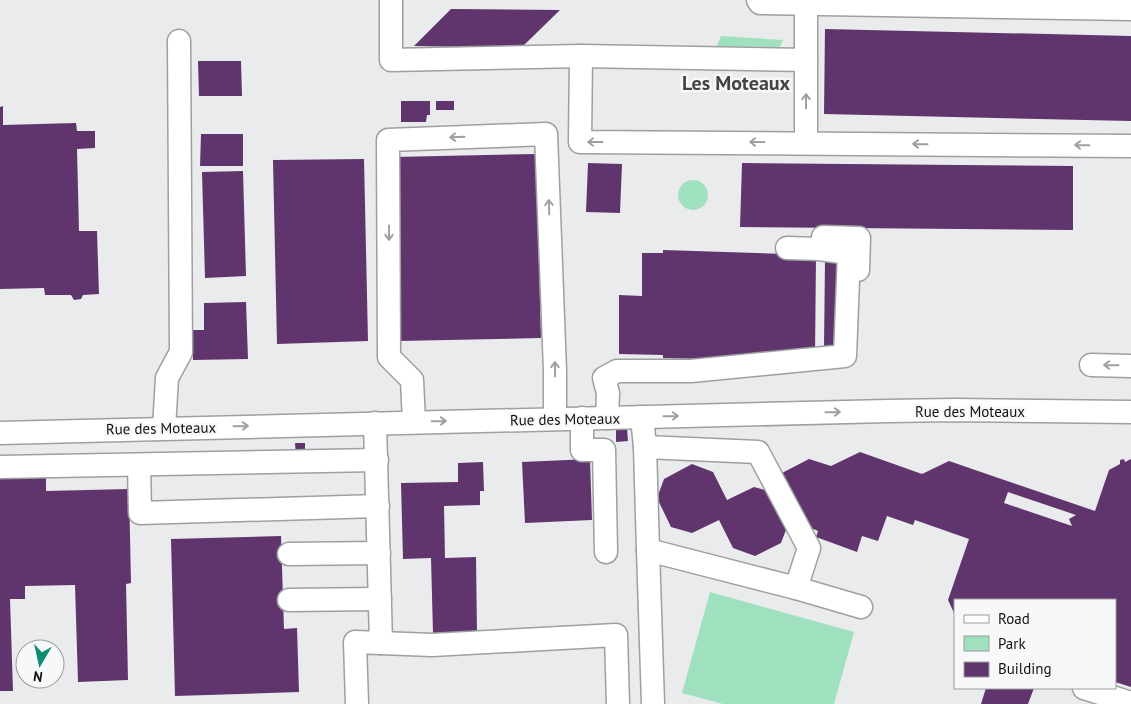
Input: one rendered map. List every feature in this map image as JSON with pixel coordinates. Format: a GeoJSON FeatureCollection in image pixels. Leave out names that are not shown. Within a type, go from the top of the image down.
{"type":"FeatureCollection","features":[{"type":"Feature","properties":{"kind":"street"},"geometry":{"type":"LineString","coordinates":[[391,0],[391,60],[581,56],[806,60]]}},
{"type":"Feature","properties":{"kind":"street"},"geometry":{"type":"LineString","coordinates":[[758,0],[760,3],[806,2],[1131,9]]}},
{"type":"Feature","properties":{"kind":"street"},"geometry":{"type":"LineString","coordinates":[[806,2],[806,142]]}},
{"type":"Feature","properties":{"kind":"street"},"geometry":{"type":"LineString","coordinates":[[164,428],[167,378],[181,352],[179,41]]}},
{"type":"Feature","properties":{"kind":"street"},"geometry":{"type":"LineString","coordinates":[[581,56],[580,142],[806,142],[1131,146]]}},
{"type":"Feature","properties":{"kind":"street"},"geometry":{"type":"LineString","coordinates":[[414,422],[412,380],[389,357],[388,140],[546,134],[555,418]]}},
{"type":"Feature","properties":{"kind":"street"},"geometry":{"type":"LineString","coordinates":[[607,418],[608,393],[612,381],[695,379],[852,364],[856,355],[859,238],[790,242]]}},
{"type":"Feature","properties":{"kind":"street"},"geometry":{"type":"LineString","coordinates":[[1091,365],[1131,366]]}},
{"type":"Feature","properties":{"kind":"street","name":"Rue des Moteaux"},"geometry":{"type":"LineString","coordinates":[[0,433],[555,418],[954,410],[1131,412]]}},
{"type":"Feature","properties":{"kind":"street"},"geometry":{"type":"LineString","coordinates":[[642,417],[645,447],[653,704]]}},
{"type":"Feature","properties":{"kind":"street"},"geometry":{"type":"LineString","coordinates":[[582,418],[582,450],[604,450],[606,552]]}},
{"type":"Feature","properties":{"kind":"street"},"geometry":{"type":"LineString","coordinates":[[375,423],[381,643]]}},
{"type":"Feature","properties":{"kind":"street"},"geometry":{"type":"LineString","coordinates":[[64,431],[64,466]]}},
{"type":"Feature","properties":{"kind":"street"},"geometry":{"type":"LineString","coordinates":[[645,447],[758,452],[809,548],[796,588]]}},
{"type":"Feature","properties":{"kind":"street"},"geometry":{"type":"LineString","coordinates":[[0,467],[377,460]]}},
{"type":"Feature","properties":{"kind":"street"},"geometry":{"type":"LineString","coordinates":[[139,464],[140,513],[378,506]]}},
{"type":"Feature","properties":{"kind":"street"},"geometry":{"type":"LineString","coordinates":[[648,550],[796,588],[861,607]]}},
{"type":"Feature","properties":{"kind":"street"},"geometry":{"type":"LineString","coordinates":[[289,554],[379,553]]}},
{"type":"Feature","properties":{"kind":"street"},"geometry":{"type":"LineString","coordinates":[[289,600],[380,599]]}},
{"type":"Feature","properties":{"kind":"street"},"geometry":{"type":"LineString","coordinates":[[357,704],[354,642],[432,645],[616,634],[618,704]]}},
{"type":"Feature","properties":{"kind":"street"},"geometry":{"type":"LineString","coordinates":[[1087,689],[1131,703]]}},
{"type":"Feature","properties":{"kind":"green space"},"geometry":{"type":"Polygon","coordinates":[[[721,36],[783,40],[780,47],[717,46],[721,36]]]}},
{"type":"Feature","properties":{"kind":"green space"},"geometry":{"type":"Polygon","coordinates":[[[693,180],[699,181],[707,189],[707,201],[699,209],[693,210],[687,209],[679,201],[678,195],[679,189],[687,181],[693,180]]]}},
{"type":"Feature","properties":{"kind":"green space"},"geometry":{"type":"Polygon","coordinates":[[[710,592],[854,632],[834,704],[723,704],[682,693],[710,592]]]}},
{"type":"Feature","properties":{"kind":"building"},"geometry":{"type":"Polygon","coordinates":[[[451,9],[560,10],[521,48],[414,46],[451,9]]]}},
{"type":"Feature","properties":{"kind":"building"},"geometry":{"type":"Polygon","coordinates":[[[825,29],[1131,36],[1131,121],[824,114],[825,29]]]}},
{"type":"Feature","properties":{"kind":"building"},"geometry":{"type":"Polygon","coordinates":[[[198,61],[241,61],[242,96],[199,96],[198,61]]]}},
{"type":"Feature","properties":{"kind":"building"},"geometry":{"type":"Polygon","coordinates":[[[401,101],[430,101],[430,115],[427,115],[426,122],[401,122],[401,101]]]}},
{"type":"Feature","properties":{"kind":"building"},"geometry":{"type":"Polygon","coordinates":[[[436,101],[454,101],[454,110],[436,110],[436,101]]]}},
{"type":"Feature","properties":{"kind":"building"},"geometry":{"type":"Polygon","coordinates":[[[3,106],[3,125],[76,123],[77,131],[95,131],[95,148],[77,149],[79,231],[97,231],[99,294],[83,295],[81,299],[74,300],[71,295],[45,295],[44,288],[0,289],[0,107],[3,106]]]}},
{"type":"Feature","properties":{"kind":"building"},"geometry":{"type":"Polygon","coordinates":[[[201,134],[243,134],[243,166],[200,166],[201,134]]]}},
{"type":"Feature","properties":{"kind":"building"},"geometry":{"type":"Polygon","coordinates":[[[536,154],[541,338],[398,341],[393,157],[536,154]]]}},
{"type":"Feature","properties":{"kind":"building"},"geometry":{"type":"Polygon","coordinates":[[[364,159],[368,341],[277,344],[273,160],[364,159]]]}},
{"type":"Feature","properties":{"kind":"building"},"geometry":{"type":"Polygon","coordinates":[[[588,163],[622,164],[620,213],[586,212],[588,163]]]}},
{"type":"Feature","properties":{"kind":"building"},"geometry":{"type":"Polygon","coordinates":[[[742,163],[1073,166],[1073,230],[740,227],[742,163]]]}},
{"type":"Feature","properties":{"kind":"building"},"geometry":{"type":"Polygon","coordinates":[[[243,171],[246,276],[205,278],[202,172],[243,171]]]}},
{"type":"Feature","properties":{"kind":"building"},"geometry":{"type":"Polygon","coordinates":[[[663,250],[816,255],[815,356],[742,360],[663,358],[663,355],[619,354],[619,295],[642,296],[642,253],[663,253],[663,250]]]}},
{"type":"Feature","properties":{"kind":"building"},"geometry":{"type":"Polygon","coordinates":[[[825,261],[842,261],[841,348],[824,347],[825,261]]]}},
{"type":"Feature","properties":{"kind":"building"},"geometry":{"type":"Polygon","coordinates":[[[246,302],[248,359],[193,360],[192,330],[204,330],[204,303],[246,302]]]}},
{"type":"Feature","properties":{"kind":"building"},"geometry":{"type":"Polygon","coordinates":[[[616,429],[627,429],[628,441],[616,442],[616,429]]]}},
{"type":"Feature","properties":{"kind":"building"},"geometry":{"type":"Polygon","coordinates":[[[295,443],[305,443],[305,456],[296,456],[295,443]]]}},
{"type":"Feature","properties":{"kind":"building"},"geometry":{"type":"Polygon","coordinates":[[[860,452],[922,474],[949,461],[1095,511],[1109,470],[1120,464],[1120,460],[1124,459],[1125,462],[1131,459],[1131,687],[1116,682],[1116,599],[954,599],[954,613],[948,600],[969,539],[915,520],[913,525],[887,516],[878,541],[862,536],[857,552],[816,537],[818,531],[809,527],[782,473],[809,459],[831,466],[860,452]],[[1008,492],[1004,503],[1072,526],[1069,519],[1076,515],[1008,492]]]}},
{"type":"Feature","properties":{"kind":"building"},"geometry":{"type":"Polygon","coordinates":[[[590,459],[592,520],[525,523],[522,462],[590,459]]]}},
{"type":"Feature","properties":{"kind":"building"},"geometry":{"type":"Polygon","coordinates":[[[483,462],[484,491],[480,491],[480,505],[444,506],[445,558],[476,557],[477,632],[433,633],[431,558],[403,559],[401,483],[458,482],[458,463],[483,462]]]}},
{"type":"Feature","properties":{"kind":"building"},"geometry":{"type":"Polygon","coordinates":[[[692,464],[713,472],[727,500],[754,487],[776,493],[789,522],[781,543],[755,556],[733,548],[719,520],[692,533],[671,527],[657,498],[664,479],[692,464]]]}},
{"type":"Feature","properties":{"kind":"building"},"geometry":{"type":"Polygon","coordinates":[[[46,470],[46,491],[129,489],[131,583],[126,584],[128,680],[78,682],[75,585],[25,586],[25,599],[10,599],[13,691],[0,691],[0,471],[46,470]]]}},
{"type":"Feature","properties":{"kind":"building"},"geometry":{"type":"Polygon","coordinates":[[[281,536],[284,629],[297,628],[299,692],[175,696],[171,539],[281,536]]]}},
{"type":"Feature","properties":{"kind":"building"},"geometry":{"type":"Polygon","coordinates":[[[986,689],[1034,689],[1028,704],[981,704],[986,689]]]}},
{"type":"Feature","properties":{"kind":"district","name":"Les Moteaux"},"geometry":{"type":"Point","coordinates":[736,83]}}]}
